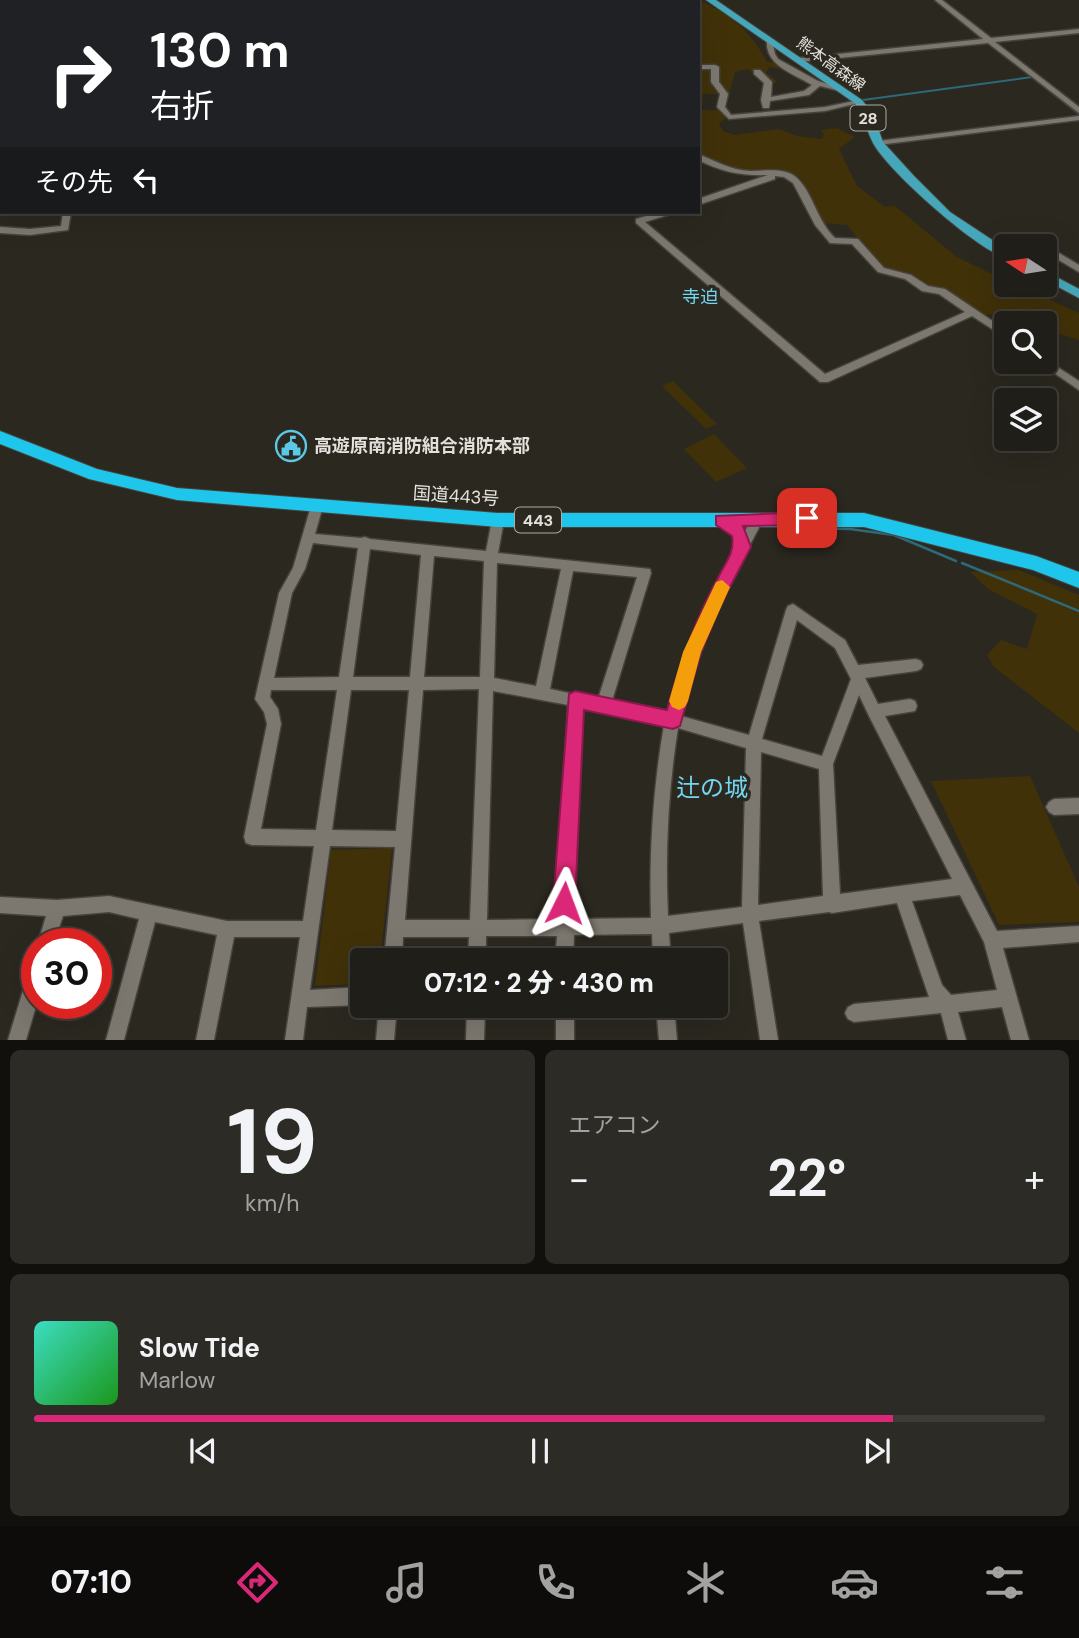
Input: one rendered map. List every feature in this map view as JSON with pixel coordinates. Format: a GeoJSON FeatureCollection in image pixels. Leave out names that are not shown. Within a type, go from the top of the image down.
{"type":"FeatureCollection","features":[{"type":"Feature","properties":{"kind":"highway","name":"国道443号"},"geometry":{"type":"LineString","coordinates":[[0,436],[52,460],[128,484],[177,494],[498,520],[864,520],[1036,563],[1079,580]]}},
{"type":"Feature","properties":{"kind":"main road","name":"熊本高森線"},"geometry":{"type":"LineString","coordinates":[[713,1],[859,102],[867,114],[878,143],[946,214],[994,246]]}},
{"type":"Feature","properties":{"kind":"main road"},"geometry":{"type":"LineString","coordinates":[[1057,282],[1079,294]]}},
{"type":"Feature","properties":{"kind":"street"},"geometry":{"type":"LineString","coordinates":[[938,0],[1079,111]]}},
{"type":"Feature","properties":{"kind":"street"},"geometry":{"type":"LineString","coordinates":[[799,60],[1079,31]]}},
{"type":"Feature","properties":{"kind":"street"},"geometry":{"type":"LineString","coordinates":[[769,40],[771,54],[775,60],[818,84],[840,89]]}},
{"type":"Feature","properties":{"kind":"street"},"geometry":{"type":"LineString","coordinates":[[700,66],[715,67],[715,82],[724,94],[721,107],[725,115],[737,118],[823,109],[859,102]]}},
{"type":"Feature","properties":{"kind":"street"},"geometry":{"type":"LineString","coordinates":[[757,72],[768,82],[765,100],[768,113]]}},
{"type":"Feature","properties":{"kind":"street"},"geometry":{"type":"LineString","coordinates":[[765,100],[804,93],[818,84]]}},
{"type":"Feature","properties":{"kind":"street"},"geometry":{"type":"LineString","coordinates":[[804,93],[823,109]]}},
{"type":"Feature","properties":{"kind":"street"},"geometry":{"type":"LineString","coordinates":[[878,143],[1079,118]]}},
{"type":"Feature","properties":{"kind":"street"},"geometry":{"type":"LineString","coordinates":[[700,157],[736,172],[782,174],[799,184],[814,221],[833,241],[855,241],[881,270],[908,277],[925,289],[942,291],[994,327]]}},
{"type":"Feature","properties":{"kind":"street"},"geometry":{"type":"LineString","coordinates":[[700,201],[782,174]]}},
{"type":"Feature","properties":{"kind":"street"},"geometry":{"type":"LineString","coordinates":[[0,230],[30,232],[65,228],[67,214]]}},
{"type":"Feature","properties":{"kind":"street"},"geometry":{"type":"LineString","coordinates":[[662,214],[639,221],[824,379],[973,312]]}},
{"type":"Feature","properties":{"kind":"street"},"geometry":{"type":"LineString","coordinates":[[1057,255],[1079,269]]}},
{"type":"Feature","properties":{"kind":"street"},"geometry":{"type":"LineString","coordinates":[[1057,370],[1079,386]]}},
{"type":"Feature","properties":{"kind":"street"},"geometry":{"type":"LineString","coordinates":[[317,506],[299,569],[286,593],[262,703],[271,709],[274,724],[252,836],[401,839]]}},
{"type":"Feature","properties":{"kind":"street"},"geometry":{"type":"LineString","coordinates":[[477,948],[491,556],[498,520]]}},
{"type":"Feature","properties":{"kind":"street"},"geometry":{"type":"LineString","coordinates":[[661,948],[659,838],[673,720],[692,652],[713,602],[757,520]]}},
{"type":"Feature","properties":{"kind":"street"},"geometry":{"type":"LineString","coordinates":[[722,521],[740,533],[743,547]]}},
{"type":"Feature","properties":{"kind":"street"},"geometry":{"type":"LineString","coordinates":[[308,538],[645,573],[603,706]]}},
{"type":"Feature","properties":{"kind":"street"},"geometry":{"type":"LineString","coordinates":[[295,1040],[365,542]]}},
{"type":"Feature","properties":{"kind":"street"},"geometry":{"type":"LineString","coordinates":[[394,948],[401,839],[428,550]]}},
{"type":"Feature","properties":{"kind":"street"},"geometry":{"type":"LineString","coordinates":[[542,692],[568,564]]}},
{"type":"Feature","properties":{"kind":"street"},"geometry":{"type":"LineString","coordinates":[[769,1040],[750,914],[754,742],[793,610],[840,644],[992,940],[1020,1040]]}},
{"type":"Feature","properties":{"kind":"street"},"geometry":{"type":"LineString","coordinates":[[856,675],[916,665]]}},
{"type":"Feature","properties":{"kind":"street"},"geometry":{"type":"LineString","coordinates":[[832,905],[826,764],[856,675]]}},
{"type":"Feature","properties":{"kind":"street"},"geometry":{"type":"LineString","coordinates":[[266,684],[487,683],[673,720],[826,764]]}},
{"type":"Feature","properties":{"kind":"street"},"geometry":{"type":"LineString","coordinates":[[564,948],[575,700]]}},
{"type":"Feature","properties":{"kind":"street"},"geometry":{"type":"LineString","coordinates":[[874,711],[910,706]]}},
{"type":"Feature","properties":{"kind":"street"},"geometry":{"type":"LineString","coordinates":[[1054,807],[1079,806]]}},
{"type":"Feature","properties":{"kind":"street"},"geometry":{"type":"LineString","coordinates":[[396,929],[659,926],[964,886]]}},
{"type":"Feature","properties":{"kind":"street"},"geometry":{"type":"LineString","coordinates":[[902,895],[935,990],[947,1004],[957,1040]]}},
{"type":"Feature","properties":{"kind":"street"},"geometry":{"type":"LineString","coordinates":[[0,905],[57,908],[109,904],[148,915],[227,929],[310,929]]}},
{"type":"Feature","properties":{"kind":"street"},"geometry":{"type":"LineString","coordinates":[[51,928],[57,908]]}},
{"type":"Feature","properties":{"kind":"street"},"geometry":{"type":"LineString","coordinates":[[115,1040],[148,915]]}},
{"type":"Feature","properties":{"kind":"street"},"geometry":{"type":"LineString","coordinates":[[205,1040],[227,929]]}},
{"type":"Feature","properties":{"kind":"street"},"geometry":{"type":"LineString","coordinates":[[992,940],[1079,934]]}},
{"type":"Feature","properties":{"kind":"street"},"geometry":{"type":"LineString","coordinates":[[300,999],[350,997]]}},
{"type":"Feature","properties":{"kind":"street"},"geometry":{"type":"LineString","coordinates":[[854,1013],[1008,998]]}},
{"type":"Feature","properties":{"kind":"street"},"geometry":{"type":"LineString","coordinates":[[385,1040],[387,1018]]}},
{"type":"Feature","properties":{"kind":"street"},"geometry":{"type":"LineString","coordinates":[[475,1040],[476,1018]]}},
{"type":"Feature","properties":{"kind":"street"},"geometry":{"type":"LineString","coordinates":[[565,1018],[565,1040]]}},
{"type":"Feature","properties":{"kind":"street"},"geometry":{"type":"LineString","coordinates":[[667,1018],[668,1040]]}},
{"type":"Feature","properties":{"kind":"street"},"geometry":{"type":"LineString","coordinates":[[17,1040],[23,1019]]}},
{"type":"Feature","properties":{"kind":"shaded area"},"geometry":{"type":"Polygon","coordinates":[[[700,2],[727,15],[747,33],[767,62],[776,62],[788,70],[769,67],[766,73],[778,82],[771,84],[747,69],[735,72],[729,94],[703,94],[702,110],[719,110],[726,118],[719,124],[723,131],[734,135],[779,129],[797,136],[822,139],[824,135],[821,130],[837,128],[855,137],[839,149],[857,186],[885,207],[895,206],[957,257],[994,275],[994,298],[1046,298],[1079,313],[1079,340],[1057,334],[1057,311],[994,311],[994,315],[985,315],[945,289],[926,287],[882,269],[847,225],[820,223],[797,177],[780,172],[735,171],[700,156],[700,2]]]}},
{"type":"Feature","properties":{"kind":"shaded area"},"geometry":{"type":"Polygon","coordinates":[[[673,381],[717,424],[706,429],[662,386],[673,381]]]}},
{"type":"Feature","properties":{"kind":"shaded area"},"geometry":{"type":"Polygon","coordinates":[[[714,434],[747,468],[716,482],[684,449],[714,434]]]}},
{"type":"Feature","properties":{"kind":"shaded area"},"geometry":{"type":"Polygon","coordinates":[[[1019,570],[1079,595],[1079,733],[994,667],[987,655],[1001,640],[1027,649],[1037,614],[988,589],[970,572],[1019,570]]]}},
{"type":"Feature","properties":{"kind":"shaded area"},"geometry":{"type":"Polygon","coordinates":[[[1030,776],[1079,887],[1079,922],[999,925],[931,781],[1030,776]]]}},
{"type":"Feature","properties":{"kind":"shaded area"},"geometry":{"type":"Polygon","coordinates":[[[392,848],[381,948],[350,948],[350,985],[315,986],[331,850],[392,848]]]}},
{"type":"Feature","properties":{"kind":"waterway"},"geometry":{"type":"LineString","coordinates":[[863,100],[1032,77],[1079,114]]}},
{"type":"Feature","properties":{"kind":"waterway"},"geometry":{"type":"LineString","coordinates":[[806,528],[850,529],[894,535],[956,561]]}},
{"type":"Feature","properties":{"kind":"waterway"},"geometry":{"type":"LineString","coordinates":[[962,563],[1079,611]]}},
{"type":"Feature","properties":{"kind":"slow traffic"},"geometry":{"type":"LineString","coordinates":[[679,701],[692,652],[722,587]]}},
{"type":"Feature","properties":{"kind":"place","name":"高遊原南消防組合消防本部"},"geometry":{"type":"Point","coordinates":[291,446]}},
{"type":"Feature","properties":{"kind":"district","name":"寺迫"},"geometry":{"type":"Point","coordinates":[700,297]}},
{"type":"Feature","properties":{"kind":"district","name":"辻の城"},"geometry":{"type":"Point","coordinates":[712,787]}},
{"type":"Feature","properties":{"kind":"route"},"geometry":{"type":"LineString","coordinates":[[564,903],[575,700],[673,720],[692,652],[713,602],[743,547],[740,533],[722,521],[807,518]]}}]}
